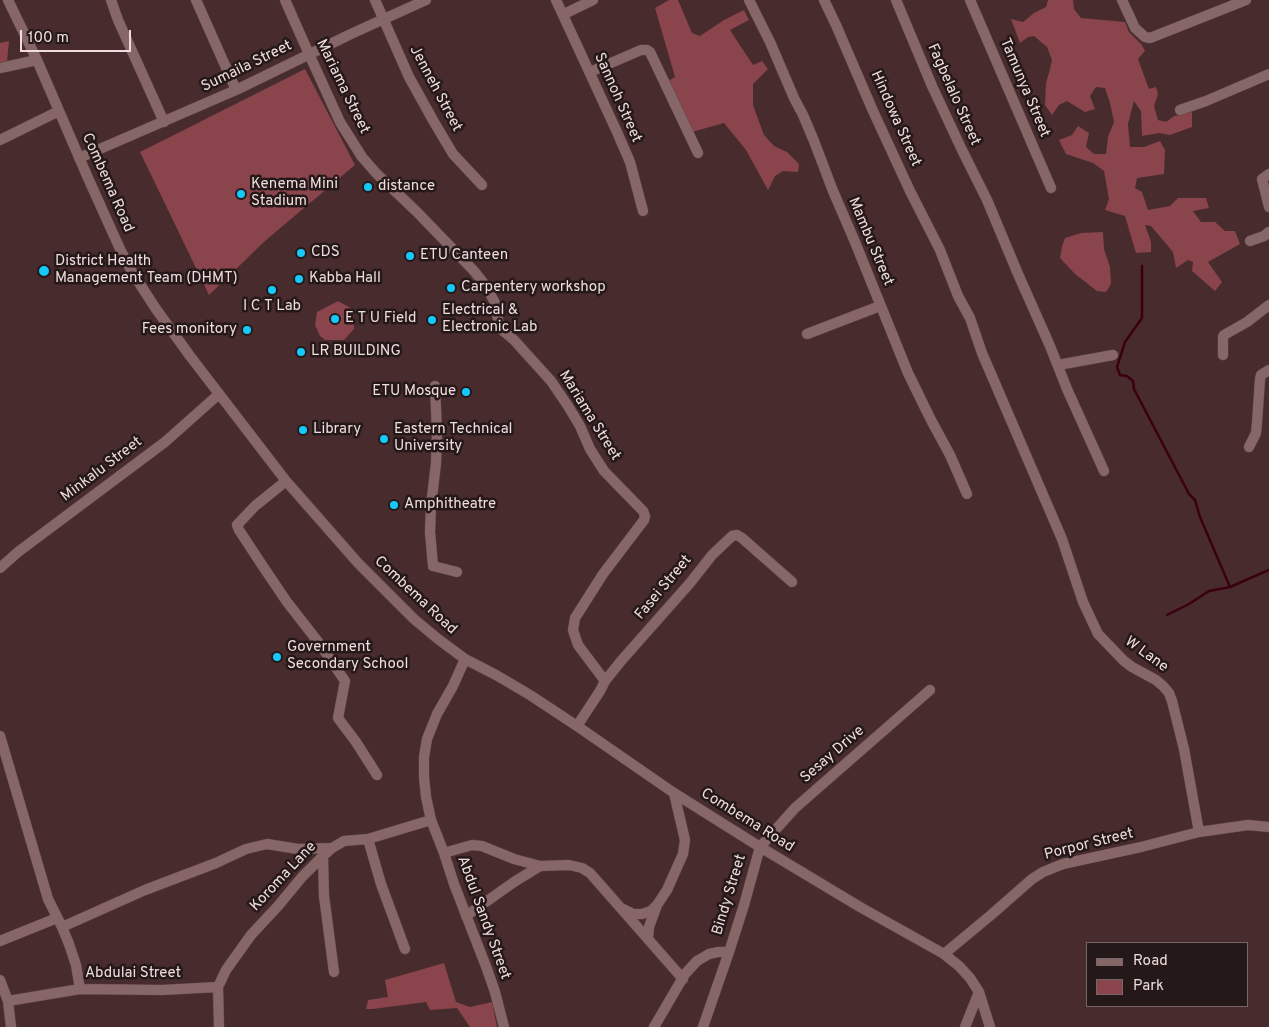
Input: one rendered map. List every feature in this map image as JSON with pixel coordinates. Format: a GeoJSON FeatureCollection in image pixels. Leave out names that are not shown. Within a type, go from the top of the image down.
{"type":"FeatureCollection","features":[{"type":"Feature","properties":{"kind":"street","name":"Combema Road"},"geometry":{"type":"LineString","coordinates":[[8,0],[37,60],[120,250],[132,272],[156,309],[286,481],[358,563],[425,629],[465,659],[496,675],[577,726],[674,793],[760,847],[860,907],[944,954],[959,966],[979,992],[990,1027]]}},
{"type":"Feature","properties":{"kind":"street"},"geometry":{"type":"LineString","coordinates":[[111,0],[118,20],[164,122]]}},
{"type":"Feature","properties":{"kind":"street"},"geometry":{"type":"LineString","coordinates":[[196,0],[236,90]]}},
{"type":"Feature","properties":{"kind":"street","name":"Mariama Street"},"geometry":{"type":"LineString","coordinates":[[285,0],[340,122],[362,157],[452,247],[486,286],[495,303],[501,329],[520,346],[551,382],[580,426],[590,449],[604,471],[645,516],[644,520],[603,574],[575,618],[573,630],[578,645],[606,680]]}},
{"type":"Feature","properties":{"kind":"street","name":"Jenneh Street"},"geometry":{"type":"LineString","coordinates":[[375,0],[409,78],[434,122],[453,154],[482,185]]}},
{"type":"Feature","properties":{"kind":"street","name":"Sumaila Street"},"geometry":{"type":"LineString","coordinates":[[79,158],[236,90],[426,0]]}},
{"type":"Feature","properties":{"kind":"street","name":"Sannoh Street"},"geometry":{"type":"LineString","coordinates":[[556,0],[630,162],[643,211]]}},
{"type":"Feature","properties":{"kind":"street"},"geometry":{"type":"LineString","coordinates":[[564,14],[594,0]]}},
{"type":"Feature","properties":{"kind":"street","name":"Mambu Street"},"geometry":{"type":"LineString","coordinates":[[749,0],[803,115],[908,374],[950,454],[967,494]]}},
{"type":"Feature","properties":{"kind":"street","name":"Hindowa Street"},"geometry":{"type":"LineString","coordinates":[[824,0],[873,111],[940,250],[958,296],[970,318],[982,353],[1062,539],[1071,567]]}},
{"type":"Feature","properties":{"kind":"street","name":"Fagbelalo Street"},"geometry":{"type":"LineString","coordinates":[[896,0],[932,86],[987,200],[1104,471]]}},
{"type":"Feature","properties":{"kind":"street","name":"Tamunya Street"},"geometry":{"type":"LineString","coordinates":[[970,0],[1051,188]]}},
{"type":"Feature","properties":{"kind":"street"},"geometry":{"type":"LineString","coordinates":[[1122,0],[1135,28],[1145,37],[1150,38],[1246,0]]}},
{"type":"Feature","properties":{"kind":"street"},"geometry":{"type":"LineString","coordinates":[[590,72],[641,50],[650,52],[698,153]]}},
{"type":"Feature","properties":{"kind":"street"},"geometry":{"type":"LineString","coordinates":[[0,68],[37,60]]}},
{"type":"Feature","properties":{"kind":"street"},"geometry":{"type":"LineString","coordinates":[[1180,110],[1269,74]]}},
{"type":"Feature","properties":{"kind":"street"},"geometry":{"type":"LineString","coordinates":[[0,140],[59,111]]}},
{"type":"Feature","properties":{"kind":"street"},"geometry":{"type":"LineString","coordinates":[[1269,174],[1262,179],[1269,207]]}},
{"type":"Feature","properties":{"kind":"street"},"geometry":{"type":"LineString","coordinates":[[1250,241],[1269,232]]}},
{"type":"Feature","properties":{"kind":"street"},"geometry":{"type":"LineString","coordinates":[[1223,355],[1222,337],[1225,333],[1247,322],[1269,305]]}},
{"type":"Feature","properties":{"kind":"street"},"geometry":{"type":"LineString","coordinates":[[808,334],[880,306]]}},
{"type":"Feature","properties":{"kind":"street"},"geometry":{"type":"LineString","coordinates":[[1058,365],[1113,355]]}},
{"type":"Feature","properties":{"kind":"street"},"geometry":{"type":"LineString","coordinates":[[1249,447],[1256,433],[1261,375],[1269,370]]}},
{"type":"Feature","properties":{"kind":"street"},"geometry":{"type":"LineString","coordinates":[[435,386],[436,463],[430,532],[433,566],[457,572]]}},
{"type":"Feature","properties":{"kind":"street","name":"Minkalu Street"},"geometry":{"type":"LineString","coordinates":[[1,564],[165,442],[219,394]]}},
{"type":"Feature","properties":{"kind":"street"},"geometry":{"type":"LineString","coordinates":[[286,481],[255,506],[237,525],[287,602],[319,643],[345,681],[338,718],[377,775]]}},
{"type":"Feature","properties":{"kind":"street","name":"Fasei Street"},"geometry":{"type":"LineString","coordinates":[[577,726],[606,680],[621,661],[690,583],[712,555],[732,536],[737,535],[742,538],[792,582]]}},
{"type":"Feature","properties":{"kind":"street","name":"W Lane"},"geometry":{"type":"LineString","coordinates":[[1071,567],[1083,602],[1098,634],[1124,661],[1156,680],[1169,693],[1184,749],[1199,832]]}},
{"type":"Feature","properties":{"kind":"street","name":"Abdul Sandy Street"},"geometry":{"type":"LineString","coordinates":[[465,659],[427,738],[424,757],[426,797],[431,820],[495,992],[504,1027]]}},
{"type":"Feature","properties":{"kind":"street","name":"Sesay Drive"},"geometry":{"type":"LineString","coordinates":[[760,847],[794,808],[930,690]]}},
{"type":"Feature","properties":{"kind":"street"},"geometry":{"type":"LineString","coordinates":[[0,736],[48,899],[60,922],[76,965],[80,989]]}},
{"type":"Feature","properties":{"kind":"street"},"geometry":{"type":"LineString","coordinates":[[622,909],[633,914],[651,911],[667,890],[683,854],[684,840],[674,793]]}},
{"type":"Feature","properties":{"kind":"street","name":"Koroma Lane"},"geometry":{"type":"LineString","coordinates":[[218,987],[226,970],[251,935],[302,877],[332,848],[344,842],[368,839],[431,820]]}},
{"type":"Feature","properties":{"kind":"street","name":"Porpor Street"},"geometry":{"type":"LineString","coordinates":[[944,954],[1032,879],[1043,872],[1063,864],[1199,832],[1248,825],[1269,827]]}},
{"type":"Feature","properties":{"kind":"street"},"geometry":{"type":"LineString","coordinates":[[368,839],[381,884],[405,949]]}},
{"type":"Feature","properties":{"kind":"street"},"geometry":{"type":"LineString","coordinates":[[0,941],[60,922],[216,863],[246,849],[267,844],[298,849],[332,848]]}},
{"type":"Feature","properties":{"kind":"street"},"geometry":{"type":"LineString","coordinates":[[444,853],[472,845],[482,846],[514,860],[540,866],[569,865],[582,868],[590,873],[683,979]]}},
{"type":"Feature","properties":{"kind":"street","name":"Bindy Street"},"geometry":{"type":"LineString","coordinates":[[703,1027],[744,905],[760,847]]}},
{"type":"Feature","properties":{"kind":"street"},"geometry":{"type":"LineString","coordinates":[[323,856],[324,896],[334,972]]}},
{"type":"Feature","properties":{"kind":"street"},"geometry":{"type":"LineString","coordinates":[[466,916],[540,866]]}},
{"type":"Feature","properties":{"kind":"street"},"geometry":{"type":"LineString","coordinates":[[648,939],[649,927],[657,905]]}},
{"type":"Feature","properties":{"kind":"street","name":"Bindy Street"},"geometry":{"type":"LineString","coordinates":[[654,1027],[696,961],[718,952],[728,952]]}},
{"type":"Feature","properties":{"kind":"street"},"geometry":{"type":"LineString","coordinates":[[0,980],[8,1001],[11,1027]]}},
{"type":"Feature","properties":{"kind":"street"},"geometry":{"type":"LineString","coordinates":[[218,987],[219,1027]]}},
{"type":"Feature","properties":{"kind":"street","name":"Abdulai Street"},"geometry":{"type":"LineString","coordinates":[[8,1001],[80,989],[162,990],[218,987]]}},
{"type":"Feature","properties":{"kind":"street"},"geometry":{"type":"LineString","coordinates":[[965,1027],[979,992]]}},
{"type":"Feature","properties":{"kind":"green space"},"geometry":{"type":"Polygon","coordinates":[[[669,0],[678,0],[692,33],[700,36],[724,20],[744,10],[749,20],[730,30],[753,65],[762,61],[768,69],[753,84],[753,105],[764,135],[774,146],[787,152],[799,164],[798,172],[783,171],[775,176],[768,190],[746,150],[724,123],[692,132],[666,82],[675,77],[655,8],[669,0]]]}},
{"type":"Feature","properties":{"kind":"green space"},"geometry":{"type":"Polygon","coordinates":[[[1048,0],[1073,0],[1074,9],[1081,18],[1125,22],[1129,32],[1142,45],[1145,51],[1138,59],[1149,89],[1156,87],[1158,94],[1154,106],[1158,120],[1166,122],[1174,116],[1192,112],[1192,127],[1170,135],[1159,133],[1142,136],[1141,111],[1134,101],[1128,124],[1130,147],[1144,147],[1160,141],[1165,150],[1164,174],[1137,178],[1135,188],[1142,192],[1148,210],[1170,206],[1178,198],[1206,198],[1209,208],[1193,211],[1201,222],[1215,222],[1225,231],[1235,231],[1240,244],[1208,262],[1222,282],[1215,291],[1192,271],[1193,262],[1188,260],[1176,268],[1173,252],[1151,226],[1145,225],[1151,242],[1151,252],[1136,253],[1125,216],[1105,210],[1109,199],[1104,171],[1093,163],[1066,154],[1059,140],[1072,135],[1078,126],[1089,133],[1086,147],[1094,154],[1106,154],[1108,137],[1114,122],[1105,88],[1096,87],[1090,96],[1095,109],[1085,112],[1067,101],[1059,105],[1052,115],[1045,105],[1046,83],[1052,60],[1047,47],[1034,36],[1028,37],[1020,43],[1011,19],[1023,22],[1034,13],[1046,7],[1048,0]]]}},
{"type":"Feature","properties":{"kind":"green space"},"geometry":{"type":"Polygon","coordinates":[[[9,41],[7,62],[0,65],[0,43],[9,41]]]}},
{"type":"Feature","properties":{"kind":"green space","name":"Kenema Mini Stadium"},"geometry":{"type":"Polygon","coordinates":[[[305,69],[355,165],[265,241],[209,295],[140,152],[305,69]]]}},
{"type":"Feature","properties":{"kind":"green space"},"geometry":{"type":"Polygon","coordinates":[[[1103,232],[1104,249],[1110,267],[1111,284],[1106,292],[1097,291],[1075,274],[1060,258],[1065,238],[1081,233],[1103,232]]]}},
{"type":"Feature","properties":{"kind":"green space","name":"E T U Field"},"geometry":{"type":"Polygon","coordinates":[[[338,301],[354,310],[354,329],[344,340],[325,340],[320,336],[315,325],[317,312],[338,301]]]}},
{"type":"Feature","properties":{"kind":"green space"},"geometry":{"type":"Polygon","coordinates":[[[444,963],[456,1002],[470,1007],[492,1002],[497,1027],[470,1027],[457,1008],[430,1010],[426,1002],[366,1009],[368,1000],[388,997],[385,980],[444,963]]]}},
{"type":"Feature","properties":{"kind":"waterway"},"geometry":{"type":"LineString","coordinates":[[1142,266],[1142,318],[1125,342],[1117,367],[1120,375],[1127,376],[1133,381],[1134,389],[1189,494],[1195,500],[1200,517],[1230,587]]}},
{"type":"Feature","properties":{"kind":"waterway"},"geometry":{"type":"LineString","coordinates":[[1167,615],[1209,591],[1230,587],[1269,570]]}},
{"type":"Feature","properties":{"kind":"place","name":"distance"},"geometry":{"type":"Point","coordinates":[368,187]}},
{"type":"Feature","properties":{"kind":"place","name":"Kenema Mini Stadium"},"geometry":{"type":"Point","coordinates":[241,194]}},
{"type":"Feature","properties":{"kind":"place","name":"CDS"},"geometry":{"type":"Point","coordinates":[301,253]}},
{"type":"Feature","properties":{"kind":"place","name":"ETU Canteen"},"geometry":{"type":"Point","coordinates":[410,256]}},
{"type":"Feature","properties":{"kind":"place","name":"District Health Management Team (DHMT)"},"geometry":{"type":"Point","coordinates":[44,271]}},
{"type":"Feature","properties":{"kind":"place","name":"Kabba Hall"},"geometry":{"type":"Point","coordinates":[299,279]}},
{"type":"Feature","properties":{"kind":"place","name":"Carpentery workshop"},"geometry":{"type":"Point","coordinates":[451,288]}},
{"type":"Feature","properties":{"kind":"place","name":"I C T Lab"},"geometry":{"type":"Point","coordinates":[272,290]}},
{"type":"Feature","properties":{"kind":"place","name":"E T U Field"},"geometry":{"type":"Point","coordinates":[335,319]}},
{"type":"Feature","properties":{"kind":"place","name":"Electrical & Electronic Lab"},"geometry":{"type":"Point","coordinates":[432,320]}},
{"type":"Feature","properties":{"kind":"place","name":"Fees monitory"},"geometry":{"type":"Point","coordinates":[247,330]}},
{"type":"Feature","properties":{"kind":"place","name":"LR BUILDING"},"geometry":{"type":"Point","coordinates":[301,352]}},
{"type":"Feature","properties":{"kind":"place","name":"ETU Mosque"},"geometry":{"type":"Point","coordinates":[466,392]}},
{"type":"Feature","properties":{"kind":"place","name":"Library"},"geometry":{"type":"Point","coordinates":[303,430]}},
{"type":"Feature","properties":{"kind":"place","name":"Eastern Technical University"},"geometry":{"type":"Point","coordinates":[384,439]}},
{"type":"Feature","properties":{"kind":"place","name":"Amphitheatre"},"geometry":{"type":"Point","coordinates":[394,505]}},
{"type":"Feature","properties":{"kind":"place","name":"Government Secondary School"},"geometry":{"type":"Point","coordinates":[277,657]}}]}
